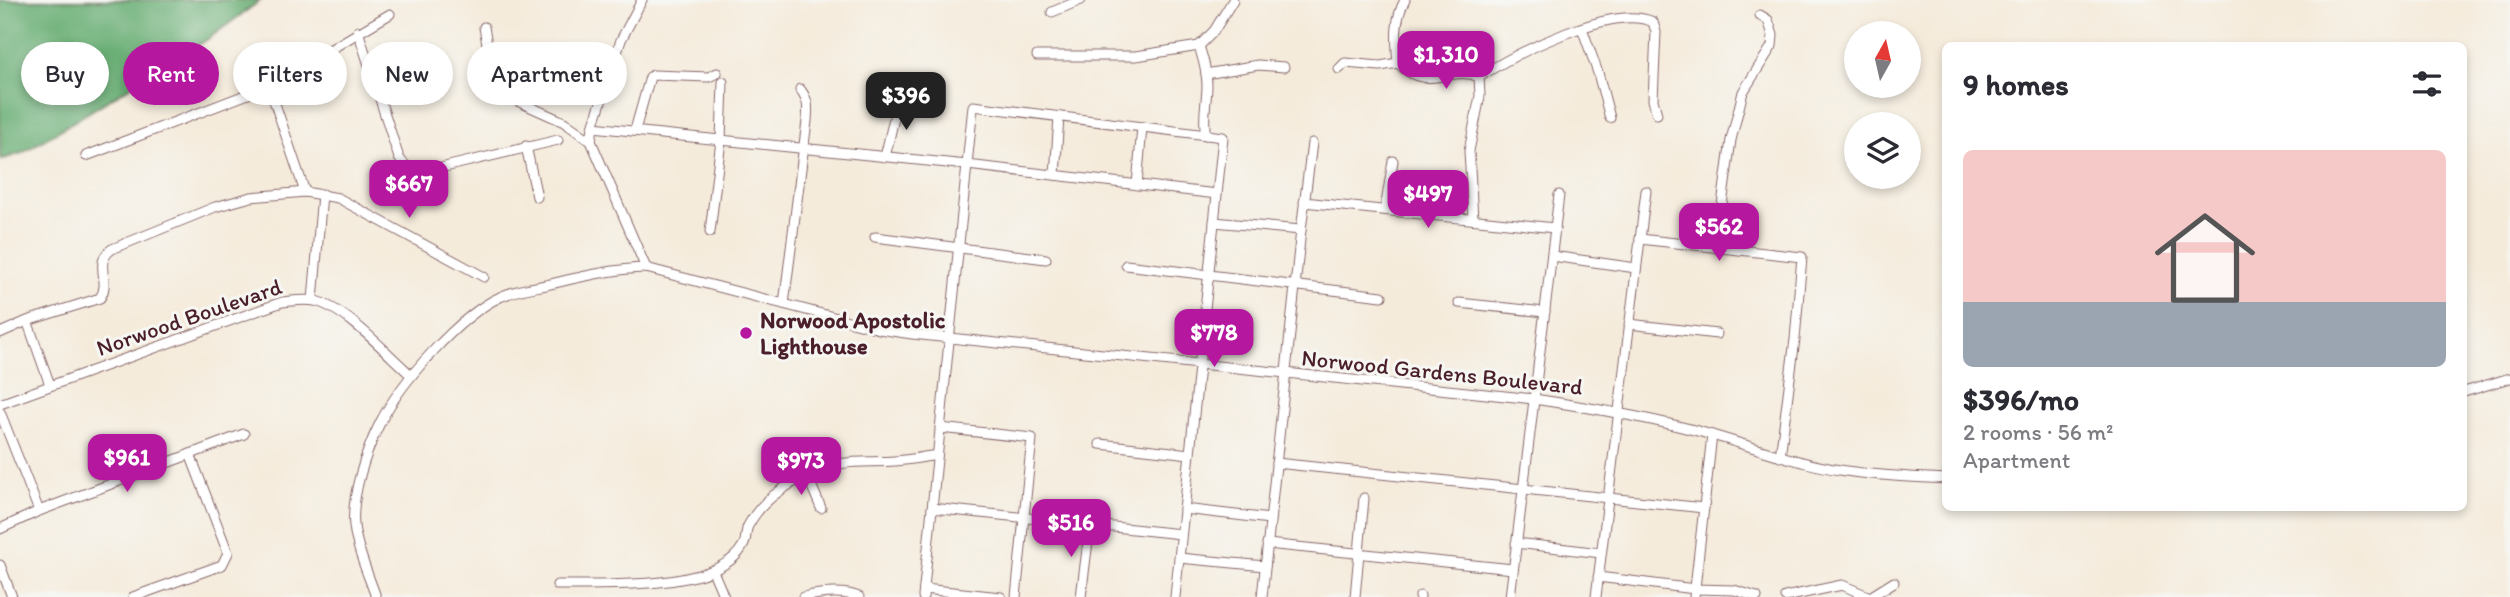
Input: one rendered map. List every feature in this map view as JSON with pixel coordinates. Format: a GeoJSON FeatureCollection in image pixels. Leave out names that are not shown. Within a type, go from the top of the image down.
{"type":"FeatureCollection","features":[{"type":"Feature","properties":{"kind":"street"},"geometry":{"type":"LineString","coordinates":[[591,141],[621,40],[642,0]]}},
{"type":"Feature","properties":{"kind":"street"},"geometry":{"type":"LineString","coordinates":[[1052,12],[1081,0]]}},
{"type":"Feature","properties":{"kind":"street"},"geometry":{"type":"LineString","coordinates":[[1037,56],[1136,56],[1199,46],[1214,31],[1233,0]]}},
{"type":"Feature","properties":{"kind":"street"},"geometry":{"type":"LineString","coordinates":[[1405,0],[1398,12],[1398,63],[1408,74],[1424,79],[1467,74],[1479,77],[1511,56],[1582,28],[1603,21],[1645,18],[1653,22],[1656,32],[1653,100],[1657,114]]}},
{"type":"Feature","properties":{"kind":"street"},"geometry":{"type":"LineString","coordinates":[[340,42],[390,14]]}},
{"type":"Feature","properties":{"kind":"street"},"geometry":{"type":"LineString","coordinates":[[1716,248],[1731,140],[1743,92],[1772,46],[1773,35],[1768,20],[1759,15]]}},
{"type":"Feature","properties":{"kind":"street"},"geometry":{"type":"LineString","coordinates":[[484,27],[489,55],[504,87],[515,100],[564,122],[591,141],[646,268]]}},
{"type":"Feature","properties":{"kind":"street"},"geometry":{"type":"LineString","coordinates":[[1582,28],[1610,118]]}},
{"type":"Feature","properties":{"kind":"street"},"geometry":{"type":"LineString","coordinates":[[358,31],[400,158],[408,168],[428,171],[558,140]]}},
{"type":"Feature","properties":{"kind":"street"},"geometry":{"type":"LineString","coordinates":[[1199,46],[1207,86],[1203,120],[1206,135]]}},
{"type":"Feature","properties":{"kind":"street"},"geometry":{"type":"LineString","coordinates":[[1339,69],[1345,63],[1380,66],[1398,63]]}},
{"type":"Feature","properties":{"kind":"street"},"geometry":{"type":"LineString","coordinates":[[1206,74],[1258,65],[1284,67]]}},
{"type":"Feature","properties":{"kind":"street"},"geometry":{"type":"LineString","coordinates":[[635,130],[650,77],[709,77],[718,73]]}},
{"type":"Feature","properties":{"kind":"street"},"geometry":{"type":"LineString","coordinates":[[1473,219],[1469,151],[1480,96],[1479,77]]}},
{"type":"Feature","properties":{"kind":"street"},"geometry":{"type":"LineString","coordinates":[[710,232],[721,140],[723,82]]}},
{"type":"Feature","properties":{"kind":"street"},"geometry":{"type":"LineString","coordinates":[[784,304],[808,104],[800,89]]}},
{"type":"Feature","properties":{"kind":"street"},"geometry":{"type":"LineString","coordinates":[[86,156],[233,100]]}},
{"type":"Feature","properties":{"kind":"street"},"geometry":{"type":"LineString","coordinates":[[885,157],[898,101]]}},
{"type":"Feature","properties":{"kind":"street"},"geometry":{"type":"LineString","coordinates":[[275,105],[305,192]]}},
{"type":"Feature","properties":{"kind":"street"},"geometry":{"type":"LineString","coordinates":[[1000,597],[923,593],[973,106],[1223,137],[1175,597]]}},
{"type":"Feature","properties":{"kind":"street"},"geometry":{"type":"LineString","coordinates":[[1055,175],[1059,117]]}},
{"type":"Feature","properties":{"kind":"street"},"geometry":{"type":"LineString","coordinates":[[593,127],[967,165],[1217,194]]}},
{"type":"Feature","properties":{"kind":"street"},"geometry":{"type":"LineString","coordinates":[[1137,185],[1142,127]]}},
{"type":"Feature","properties":{"kind":"street"},"geometry":{"type":"LineString","coordinates":[[1262,597],[1312,143]]}},
{"type":"Feature","properties":{"kind":"street"},"geometry":{"type":"LineString","coordinates":[[526,146],[537,197]]}},
{"type":"Feature","properties":{"kind":"street"},"geometry":{"type":"LineString","coordinates":[[1385,210],[1393,161]]}},
{"type":"Feature","properties":{"kind":"street"},"geometry":{"type":"LineString","coordinates":[[1596,597],[1646,191]]}},
{"type":"Feature","properties":{"kind":"street"},"geometry":{"type":"LineString","coordinates":[[0,333],[27,321],[100,298],[105,288],[101,264],[106,253],[112,249],[215,207],[251,197],[305,192],[338,198],[484,277]]}},
{"type":"Feature","properties":{"kind":"street"},"geometry":{"type":"LineString","coordinates":[[313,300],[322,194]]}},
{"type":"Feature","properties":{"kind":"street"},"geometry":{"type":"LineString","coordinates":[[1510,597],[1559,195]]}},
{"type":"Feature","properties":{"kind":"street"},"geometry":{"type":"LineString","coordinates":[[1304,202],[1555,228]]}},
{"type":"Feature","properties":{"kind":"street"},"geometry":{"type":"LineString","coordinates":[[1214,222],[1301,230]]}},
{"type":"Feature","properties":{"kind":"street"},"geometry":{"type":"LineString","coordinates":[[875,237],[1046,259]]}},
{"type":"Feature","properties":{"kind":"street"},"geometry":{"type":"LineString","coordinates":[[1640,239],[1802,257],[1780,457]]}},
{"type":"Feature","properties":{"kind":"street"},"geometry":{"type":"LineString","coordinates":[[1552,256],[1636,268]]}},
{"type":"Feature","properties":{"kind":"street"},"geometry":{"type":"LineString","coordinates":[[1126,265],[1382,296]]}},
{"type":"Feature","properties":{"kind":"street","name":"Norwood Gardens Boulevard"},"geometry":{"type":"LineString","coordinates":[[376,597],[354,525],[355,494],[380,422],[411,375],[450,334],[478,310],[499,297],[617,269],[646,268],[879,328],[950,339],[1534,399],[1619,412],[1712,435],[1780,457],[1840,470],[1894,477],[1942,479]]}},
{"type":"Feature","properties":{"kind":"street","name":"Norwood Boulevard"},"geometry":{"type":"LineString","coordinates":[[0,404],[282,302],[313,300],[342,313],[411,375]]}},
{"type":"Feature","properties":{"kind":"street"},"geometry":{"type":"LineString","coordinates":[[1459,303],[1545,312]]}},
{"type":"Feature","properties":{"kind":"street"},"geometry":{"type":"LineString","coordinates":[[1629,324],[1717,334]]}},
{"type":"Feature","properties":{"kind":"street"},"geometry":{"type":"LineString","coordinates":[[29,326],[50,385]]}},
{"type":"Feature","properties":{"kind":"street"},"geometry":{"type":"LineString","coordinates":[[2467,391],[2510,378]]}},
{"type":"Feature","properties":{"kind":"street"},"geometry":{"type":"LineString","coordinates":[[0,412],[39,511]]}},
{"type":"Feature","properties":{"kind":"street"},"geometry":{"type":"LineString","coordinates":[[940,428],[1032,438],[1016,597]]}},
{"type":"Feature","properties":{"kind":"street"},"geometry":{"type":"LineString","coordinates":[[0,529],[39,511],[244,434]]}},
{"type":"Feature","properties":{"kind":"street"},"geometry":{"type":"LineString","coordinates":[[1695,593],[1712,435]]}},
{"type":"Feature","properties":{"kind":"street"},"geometry":{"type":"LineString","coordinates":[[1100,444],[1190,454]]}},
{"type":"Feature","properties":{"kind":"street"},"geometry":{"type":"LineString","coordinates":[[133,597],[222,565],[228,553],[190,454]]}},
{"type":"Feature","properties":{"kind":"street"},"geometry":{"type":"LineString","coordinates":[[557,584],[659,584],[713,570],[731,561],[744,545],[747,529],[759,508],[777,492],[807,475],[835,463],[897,461],[937,455]]}},
{"type":"Feature","properties":{"kind":"street"},"geometry":{"type":"LineString","coordinates":[[1276,463],[1704,508]]}},
{"type":"Feature","properties":{"kind":"street"},"geometry":{"type":"LineString","coordinates":[[807,475],[821,508]]}},
{"type":"Feature","properties":{"kind":"street"},"geometry":{"type":"LineString","coordinates":[[1354,597],[1364,498]]}},
{"type":"Feature","properties":{"kind":"street"},"geometry":{"type":"LineString","coordinates":[[932,509],[1181,534]]}},
{"type":"Feature","properties":{"kind":"street"},"geometry":{"type":"LineString","coordinates":[[1184,509],[1270,519]]}},
{"type":"Feature","properties":{"kind":"street"},"geometry":{"type":"LineString","coordinates":[[1081,597],[1090,525]]}},
{"type":"Feature","properties":{"kind":"street"},"geometry":{"type":"LineString","coordinates":[[1516,543],[1601,553]]}},
{"type":"Feature","properties":{"kind":"street"},"geometry":{"type":"LineString","coordinates":[[1267,544],[1513,569]]}},
{"type":"Feature","properties":{"kind":"street"},"geometry":{"type":"LineString","coordinates":[[1179,558],[1265,566]]}},
{"type":"Feature","properties":{"kind":"street"},"geometry":{"type":"LineString","coordinates":[[0,565],[12,597]]}},
{"type":"Feature","properties":{"kind":"street"},"geometry":{"type":"LineString","coordinates":[[713,570],[724,597]]}},
{"type":"Feature","properties":{"kind":"street"},"geometry":{"type":"LineString","coordinates":[[1598,577],[1695,593],[1734,590],[1757,597]]}},
{"type":"Feature","properties":{"kind":"street"},"geometry":{"type":"LineString","coordinates":[[1785,597],[1842,585],[1870,597],[1894,582]]}},
{"type":"Feature","properties":{"kind":"street"},"geometry":{"type":"LineString","coordinates":[[803,597],[822,593],[852,594],[859,597]]}},
{"type":"Feature","properties":{"kind":"green space"},"geometry":{"type":"Polygon","coordinates":[[[0,0],[261,0],[203,42],[123,42],[123,91],[109,100],[109,42],[21,42],[21,105],[100,105],[22,153],[0,160],[0,0]]]}},
{"type":"Feature","properties":{"kind":"place","name":"Norwood Apostolic Lighthouse"},"geometry":{"type":"Point","coordinates":[746,333]}}]}
